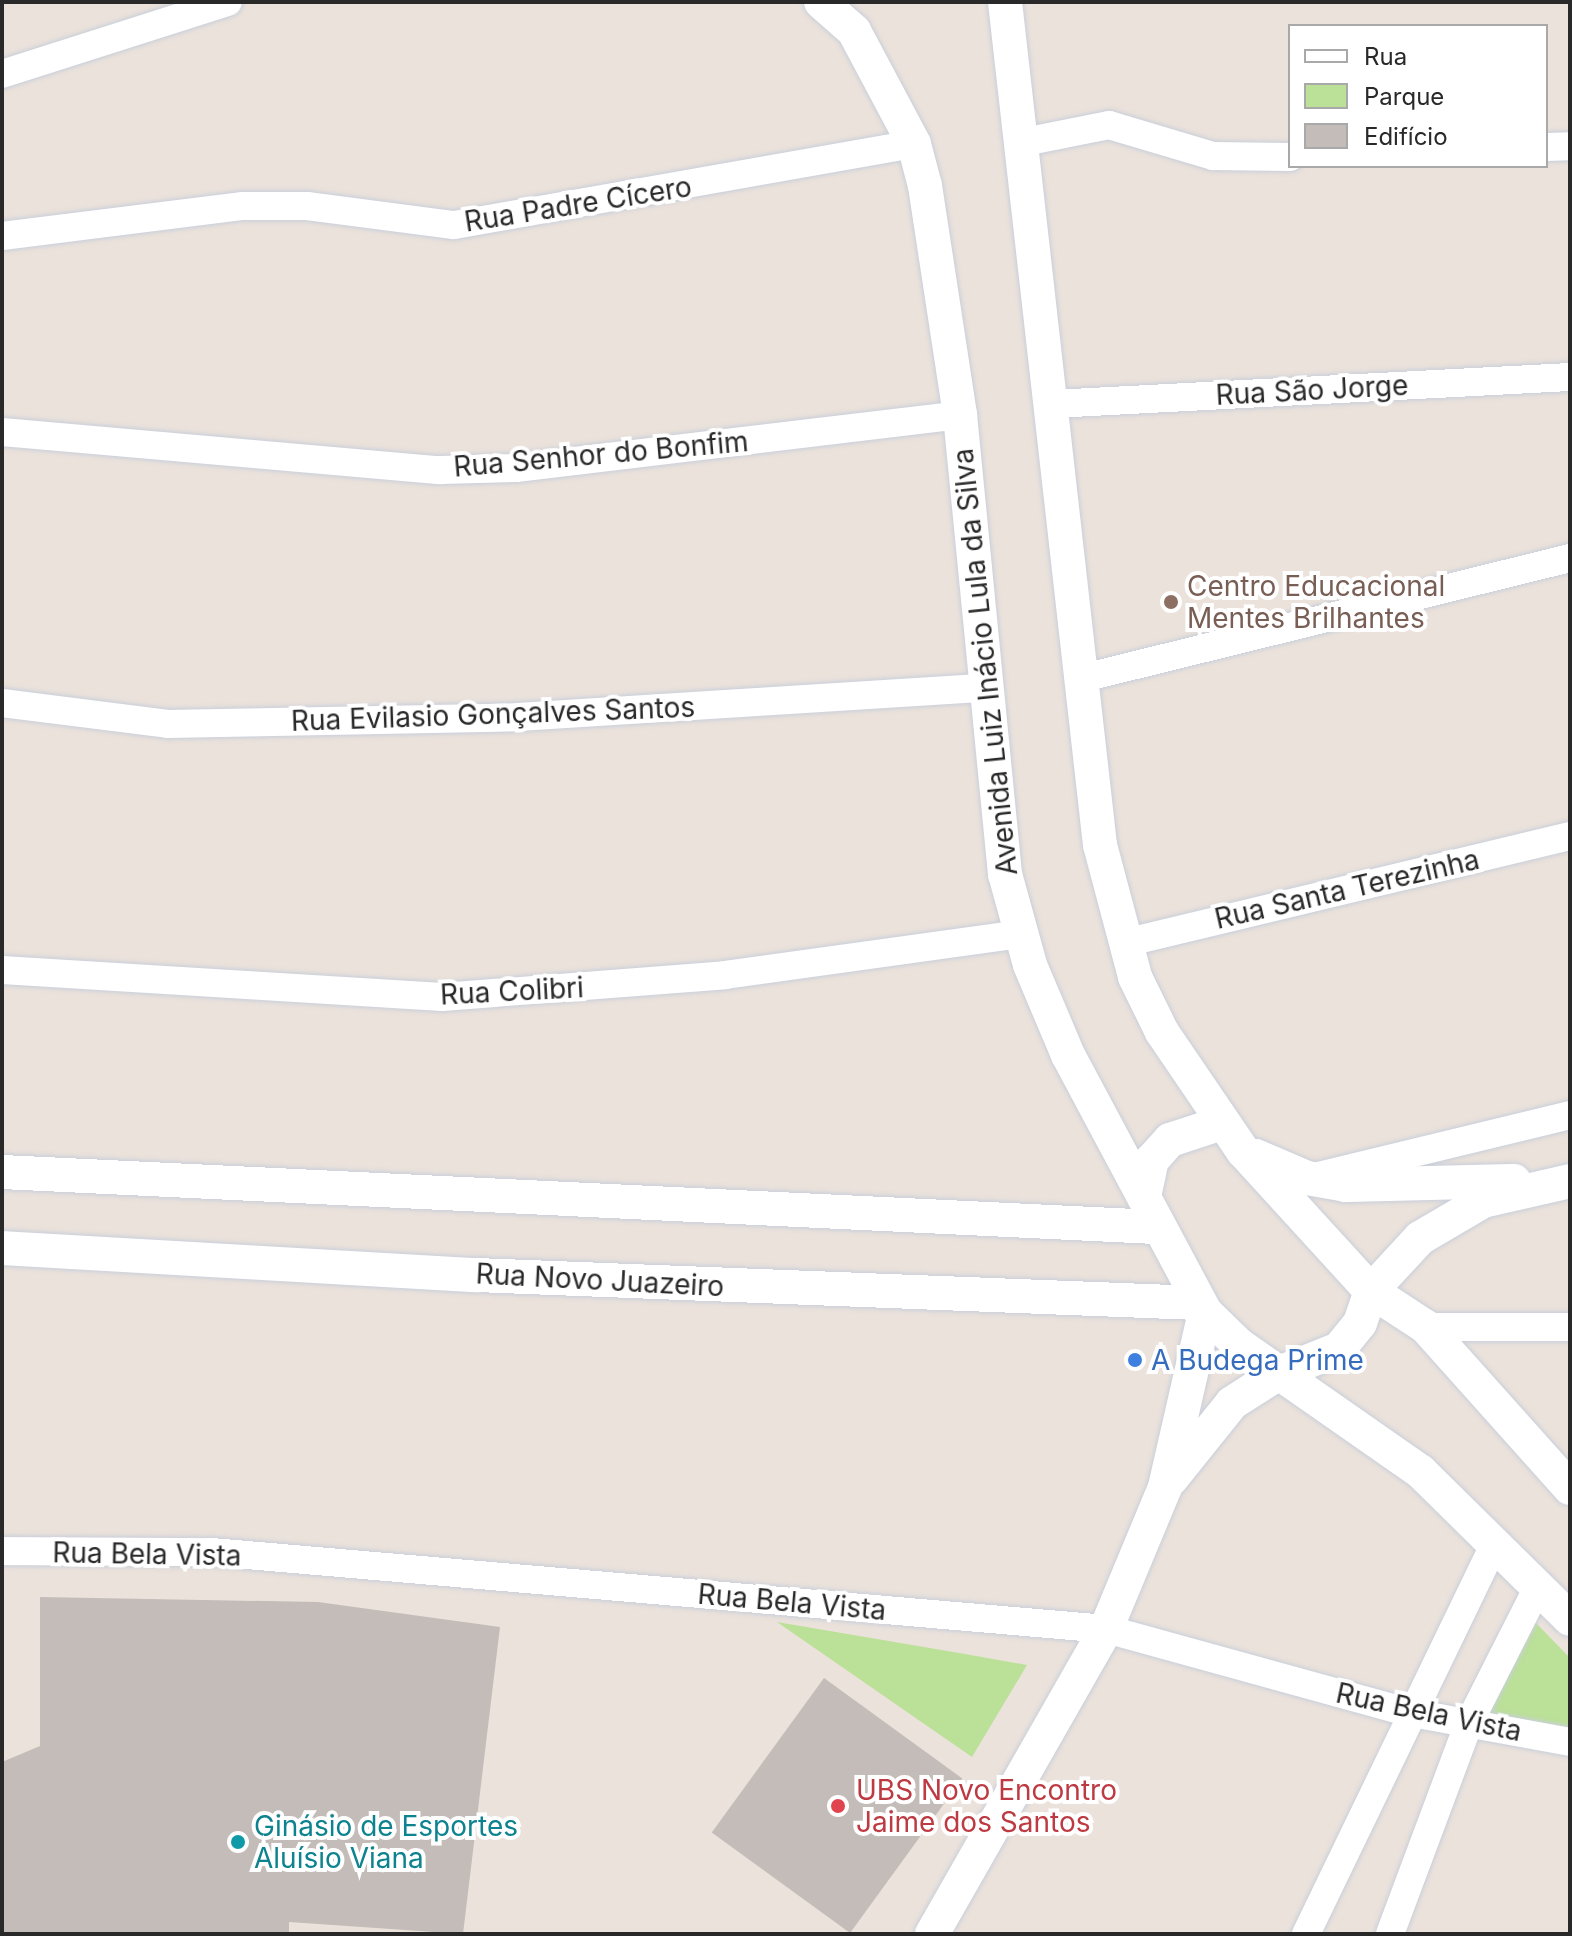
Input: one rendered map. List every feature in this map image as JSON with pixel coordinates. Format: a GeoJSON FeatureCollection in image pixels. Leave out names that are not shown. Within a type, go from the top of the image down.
{"type":"FeatureCollection","features":[{"type":"Feature","properties":{"kind":"street"},"geometry":{"type":"LineString","coordinates":[[2,74],[228,2]]}},
{"type":"Feature","properties":{"kind":"street","name":"Avenida Luiz Inácio Lula da Silva"},"geometry":{"type":"LineString","coordinates":[[821,2],[854,31],[914,144],[943,281],[960,415],[984,688],[1005,874],[1020,934],[1068,1055],[1202,1308],[1279,1373],[1421,1472],[1539,1585],[1570,1619]]}},
{"type":"Feature","properties":{"kind":"street"},"geometry":{"type":"LineString","coordinates":[[1005,2],[1019,143],[1053,404],[1079,679],[1100,845],[1124,943],[1162,1032],[1243,1151],[1371,1291],[1426,1327],[1570,1488]]}},
{"type":"Feature","properties":{"kind":"street"},"geometry":{"type":"LineString","coordinates":[[1019,143],[1109,125],[1213,156],[1288,157]]}},
{"type":"Feature","properties":{"kind":"street","name":"Rua Padre Cícero"},"geometry":{"type":"LineString","coordinates":[[2,236],[243,206],[307,206],[454,225],[914,144]]}},
{"type":"Feature","properties":{"kind":"street"},"geometry":{"type":"LineString","coordinates":[[1548,147],[1570,146]]}},
{"type":"Feature","properties":{"kind":"street","name":"Rua São Jorge"},"geometry":{"type":"LineString","coordinates":[[1053,404],[1570,377]]}},
{"type":"Feature","properties":{"kind":"street","name":"Rua Senhor do Bonfim"},"geometry":{"type":"LineString","coordinates":[[2,432],[440,470],[516,468],[960,415]]}},
{"type":"Feature","properties":{"kind":"street"},"geometry":{"type":"LineString","coordinates":[[1079,679],[1570,558]]}},
{"type":"Feature","properties":{"kind":"street","name":"Rua Evilasio Gonçalves Santos"},"geometry":{"type":"LineString","coordinates":[[2,703],[168,724],[518,717],[984,688]]}},
{"type":"Feature","properties":{"kind":"street","name":"Rua Santa Terezinha"},"geometry":{"type":"LineString","coordinates":[[1124,943],[1570,836]]}},
{"type":"Feature","properties":{"kind":"street","name":"Rua Colibri"},"geometry":{"type":"LineString","coordinates":[[2,970],[442,997],[725,975],[1020,934]]}},
{"type":"Feature","properties":{"kind":"street"},"geometry":{"type":"LineString","coordinates":[[1307,1178],[1570,1115]]}},
{"type":"Feature","properties":{"kind":"street"},"geometry":{"type":"LineString","coordinates":[[2,1172],[1150,1212],[1152,1160],[1170,1140],[1222,1123]]}},
{"type":"Feature","properties":{"kind":"street"},"geometry":{"type":"LineString","coordinates":[[1243,1151],[1307,1178],[1395,1186],[1570,1181]]}},
{"type":"Feature","properties":{"kind":"street"},"geometry":{"type":"LineString","coordinates":[[1165,1487],[1232,1403],[1279,1373],[1339,1349],[1360,1323],[1371,1291],[1448,1217],[1483,1201],[1570,1181]]}},
{"type":"Feature","properties":{"kind":"street","name":"Rua Novo Juazeiro"},"geometry":{"type":"LineString","coordinates":[[2,1248],[476,1275],[1202,1308]]}},
{"type":"Feature","properties":{"kind":"street"},"geometry":{"type":"LineString","coordinates":[[932,1934],[1106,1629],[1165,1487],[1202,1308]]}},
{"type":"Feature","properties":{"kind":"street"},"geometry":{"type":"LineString","coordinates":[[1426,1327],[1570,1327]]}},
{"type":"Feature","properties":{"kind":"street"},"geometry":{"type":"LineString","coordinates":[[1306,1934],[1495,1543]]}},
{"type":"Feature","properties":{"kind":"street","name":"Rua Bela Vista"},"geometry":{"type":"LineString","coordinates":[[2,1551],[212,1552],[1106,1629],[1412,1713],[1570,1742]]}},
{"type":"Feature","properties":{"kind":"street"},"geometry":{"type":"LineString","coordinates":[[1390,1934],[1469,1723],[1539,1585]]}},
{"type":"Feature","properties":{"kind":"green space"},"geometry":{"type":"Polygon","coordinates":[[[777,1622],[965,1654],[1027,1665],[972,1757],[777,1622]]]}},
{"type":"Feature","properties":{"kind":"green space"},"geometry":{"type":"Polygon","coordinates":[[[1535,1622],[1570,1658],[1570,1728],[1486,1714],[1535,1622]]]}},
{"type":"Feature","properties":{"kind":"building","name":"Ginásio de Esportes Aluísio Viana"},"geometry":{"type":"Polygon","coordinates":[[[40,1597],[318,1602],[500,1627],[463,1934],[289,1922],[289,1934],[2,1934],[2,1762],[40,1746],[40,1597]]]}},
{"type":"Feature","properties":{"kind":"building","name":"UBS Novo Encontro Jaime dos Santos"},"geometry":{"type":"Polygon","coordinates":[[[824,1678],[962,1779],[850,1933],[712,1833],[824,1678]]]}},
{"type":"Feature","properties":{"kind":"place","name":"Centro Educacional Mentes Brilhantes"},"geometry":{"type":"Point","coordinates":[1171,602]}},
{"type":"Feature","properties":{"kind":"place","name":"A Budega Prime"},"geometry":{"type":"Point","coordinates":[1135,1360]}},
{"type":"Feature","properties":{"kind":"place","name":"UBS Novo Encontro Jaime dos Santos"},"geometry":{"type":"Point","coordinates":[838,1806]}},
{"type":"Feature","properties":{"kind":"place","name":"Ginásio de Esportes Aluísio Viana"},"geometry":{"type":"Point","coordinates":[238,1842]}}]}
